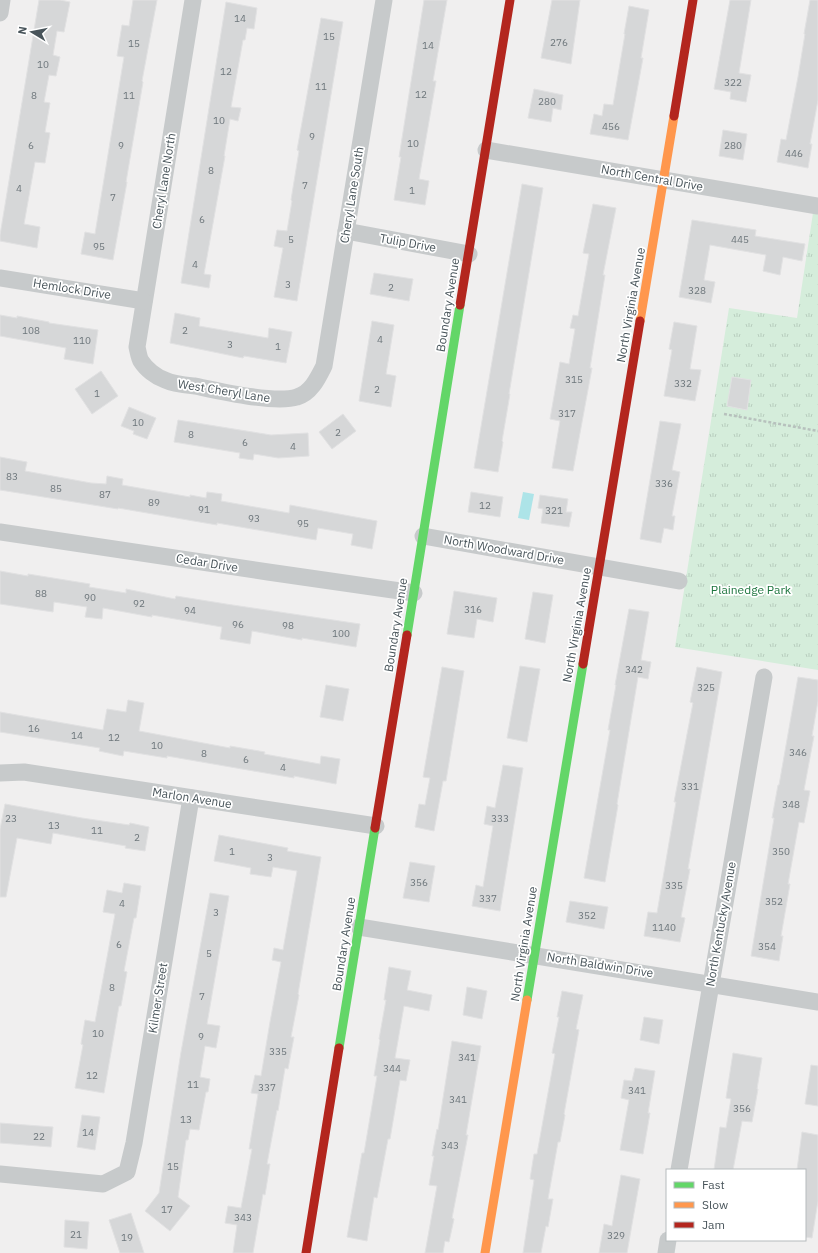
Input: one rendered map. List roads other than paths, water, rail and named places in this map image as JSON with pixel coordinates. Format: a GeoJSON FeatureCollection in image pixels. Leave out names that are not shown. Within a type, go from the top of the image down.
{"type":"FeatureCollection","features":[{"type":"Feature","properties":{"kind":"main road","name":"Boundary Avenue"},"geometry":{"type":"LineString","coordinates":[[306,1253],[510,0]]}},
{"type":"Feature","properties":{"kind":"main road","name":"North Virginia Avenue"},"geometry":{"type":"LineString","coordinates":[[484,1253],[694,0]]}},
{"type":"Feature","properties":{"kind":"street"},"geometry":{"type":"LineString","coordinates":[[0,13],[2,0]]}},
{"type":"Feature","properties":{"kind":"street","name":"Cheryl Lane North"},"geometry":{"type":"LineString","coordinates":[[141,361],[137,347],[193,0]]}},
{"type":"Feature","properties":{"kind":"street","name":"Cheryl Lane South"},"geometry":{"type":"LineString","coordinates":[[311,387],[315,384],[324,366],[384,0]]}},
{"type":"Feature","properties":{"kind":"street","name":"North Central Drive"},"geometry":{"type":"LineString","coordinates":[[486,150],[818,206]]}},
{"type":"Feature","properties":{"kind":"street","name":"Tulip Drive"},"geometry":{"type":"LineString","coordinates":[[346,231],[469,254]]}},
{"type":"Feature","properties":{"kind":"street","name":"Hemlock Drive"},"geometry":{"type":"LineString","coordinates":[[0,278],[144,300]]}},
{"type":"Feature","properties":{"kind":"street","name":"West Cheryl Lane"},"geometry":{"type":"LineString","coordinates":[[141,361],[153,374],[166,381],[224,392],[287,400],[299,397],[311,387]]}},
{"type":"Feature","properties":{"kind":"street","name":"Cedar Drive"},"geometry":{"type":"LineString","coordinates":[[0,532],[414,593]]}},
{"type":"Feature","properties":{"kind":"street","name":"North Woodward Drive"},"geometry":{"type":"LineString","coordinates":[[423,536],[679,580]]}},
{"type":"Feature","properties":{"kind":"street","name":"North Kentucky Avenue"},"geometry":{"type":"LineString","coordinates":[[679,1169],[764,677]]}},
{"type":"Feature","properties":{"kind":"street","name":"Marlon Avenue"},"geometry":{"type":"LineString","coordinates":[[4,772],[24,772],[376,826]]}},
{"type":"Feature","properties":{"kind":"street","name":"Kilmer Street"},"geometry":{"type":"LineString","coordinates":[[0,1174],[103,1184],[126,1172],[134,1143],[191,798]]}},
{"type":"Feature","properties":{"kind":"street","name":"North Baldwin Drive"},"geometry":{"type":"LineString","coordinates":[[359,927],[534,954],[818,1002]]}},
{"type":"Feature","properties":{"kind":"street"},"geometry":{"type":"LineString","coordinates":[[666,1253],[668,1241]]}},
{"type":"Feature","properties":{"kind":"water"},"geometry":{"type":"Polygon","coordinates":[[[523,492],[534,494],[529,520],[518,518],[523,492]]]}},
{"type":"Feature","properties":{"kind":"park label","name":"Plainedge Park"},"geometry":{"type":"Point","coordinates":[751,590]}}]}
